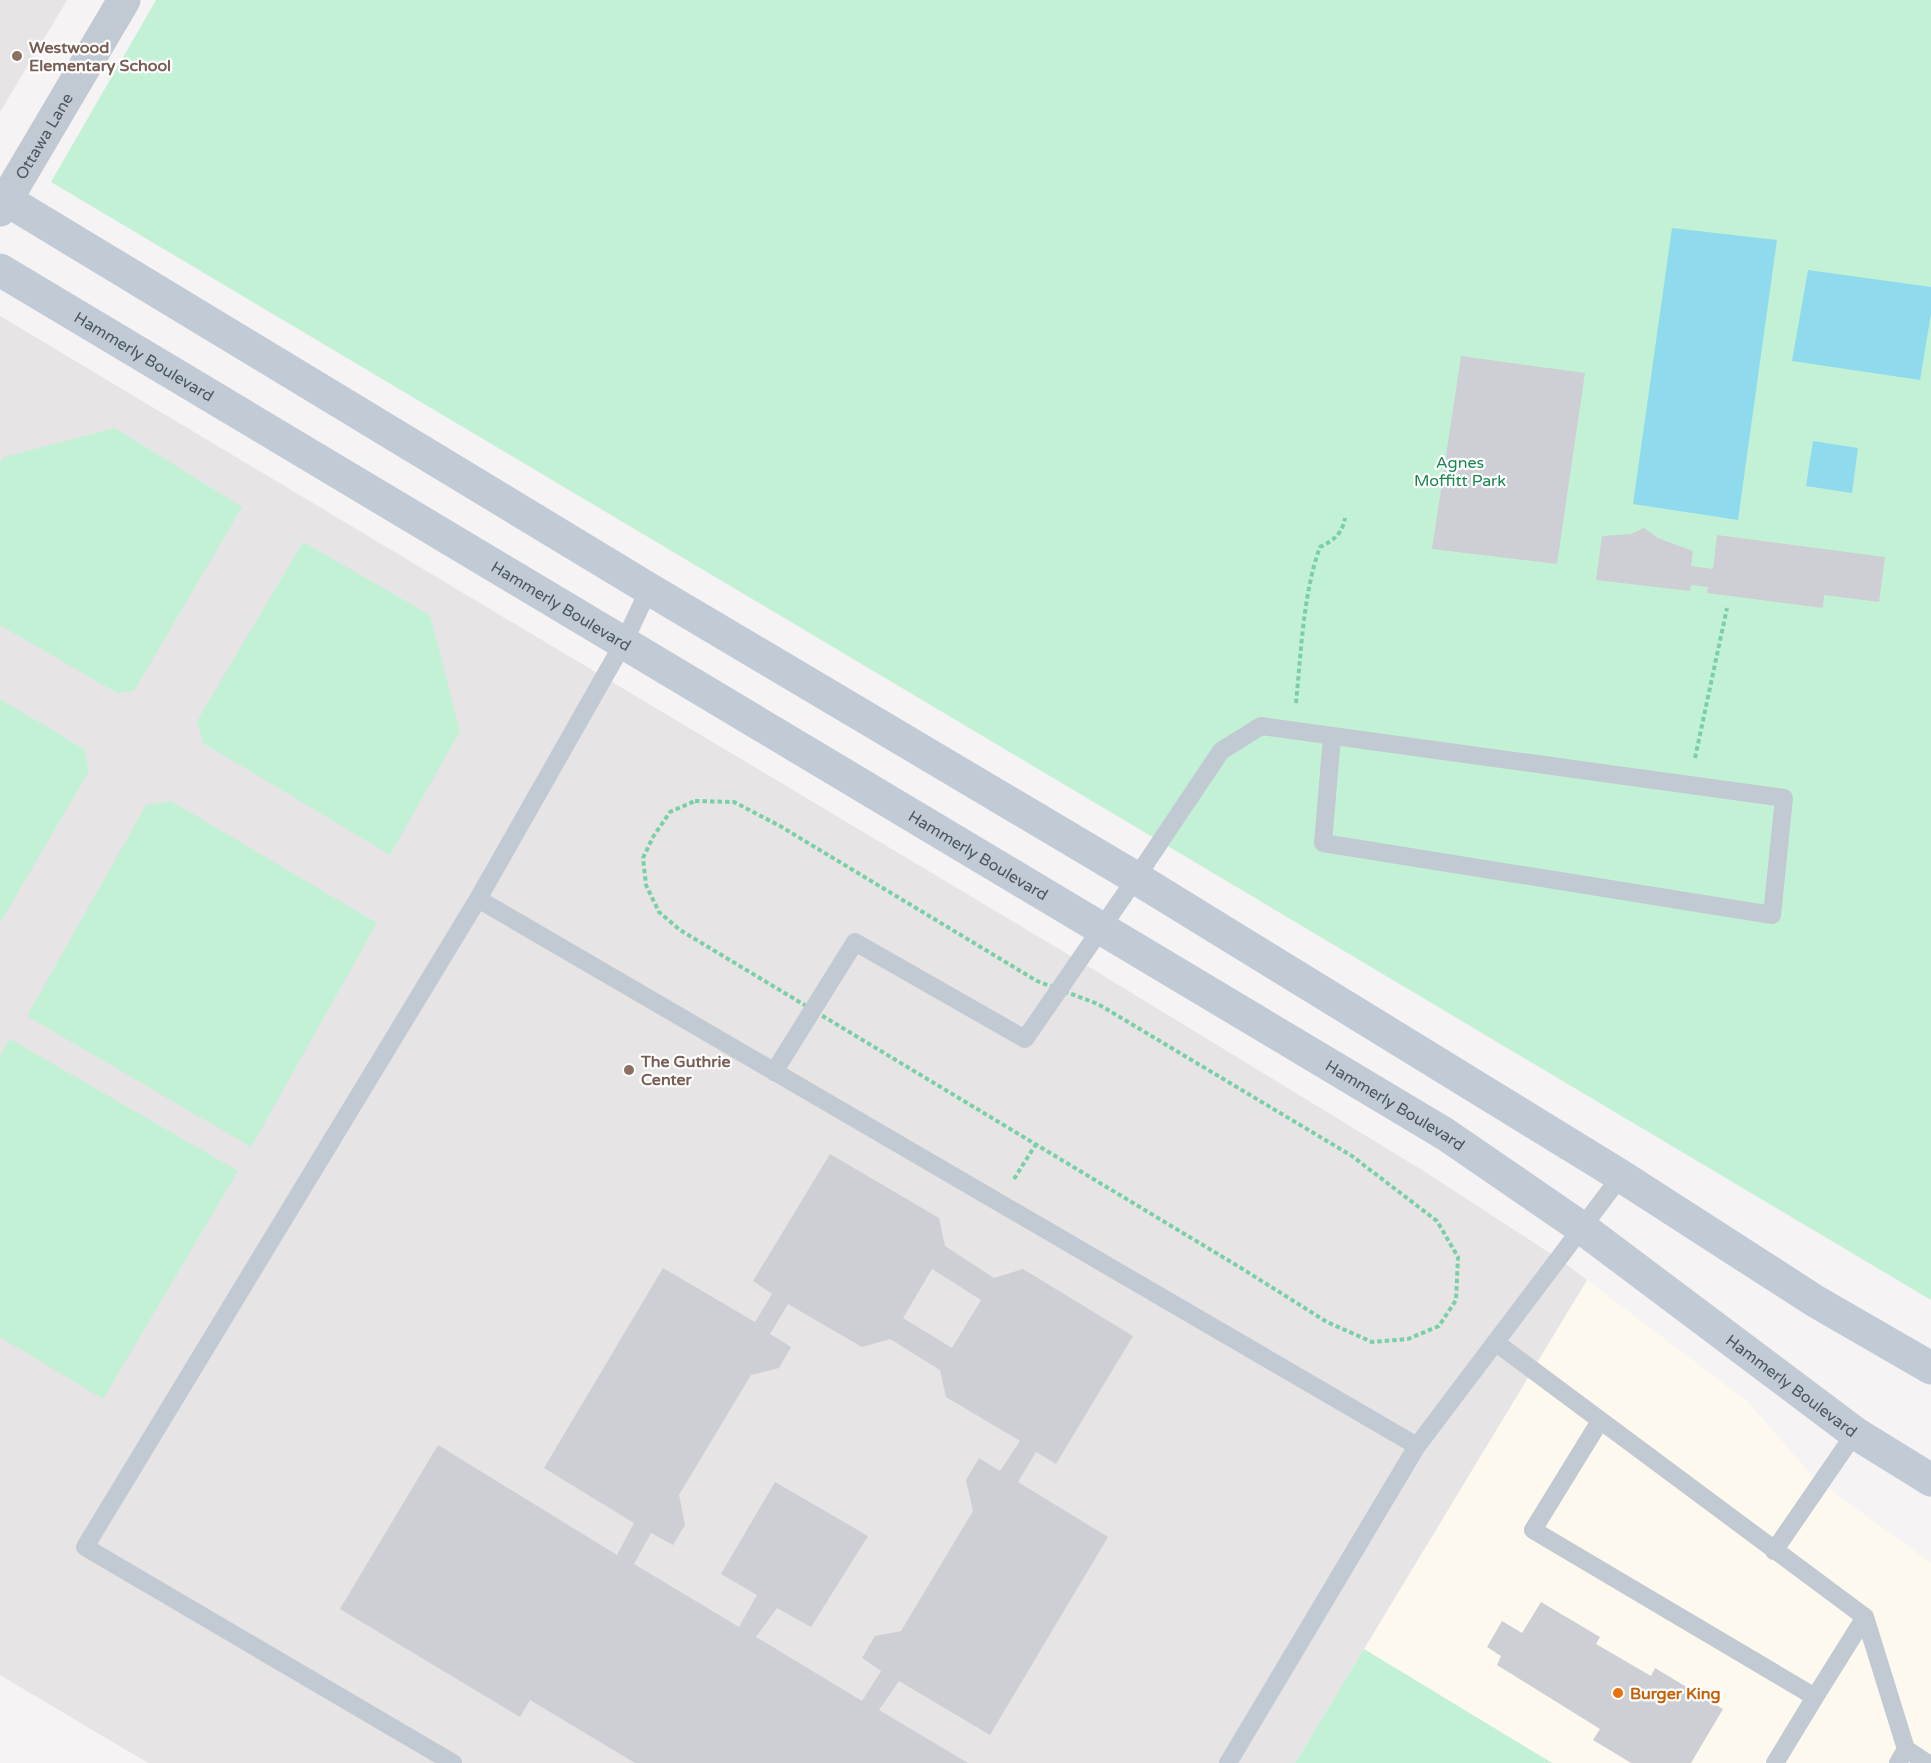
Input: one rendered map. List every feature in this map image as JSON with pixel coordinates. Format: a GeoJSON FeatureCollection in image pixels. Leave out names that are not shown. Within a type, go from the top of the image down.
{"type":"FeatureCollection","features":[{"type":"Feature","properties":{"kind":"main road"},"geometry":{"type":"LineString","coordinates":[[2,202],[1136,879],[1621,1176],[1815,1301],[1928,1366]]}},
{"type":"Feature","properties":{"kind":"main road","name":"Hammerly Boulevard"},"geometry":{"type":"LineString","coordinates":[[0,270],[1445,1134],[1582,1228],[1856,1433],[1928,1483]]}},
{"type":"Feature","properties":{"kind":"street","name":"Ottawa Lane"},"geometry":{"type":"LineString","coordinates":[[2,202],[124,0]]}},
{"type":"Feature","properties":{"kind":"lane"},"geometry":{"type":"LineString","coordinates":[[453,1763],[85,1547],[478,899],[624,642],[649,589]]}},
{"type":"Feature","properties":{"kind":"lane"},"geometry":{"type":"LineString","coordinates":[[774,1072],[855,942],[1025,1038],[1136,879],[1221,751],[1261,726],[1784,798],[1772,915],[1323,843],[1332,737]]}},
{"type":"Feature","properties":{"kind":"lane"},"geometry":{"type":"LineString","coordinates":[[478,899],[1417,1446]]}},
{"type":"Feature","properties":{"kind":"lane"},"geometry":{"type":"LineString","coordinates":[[1228,1763],[1417,1446],[1621,1176]]}},
{"type":"Feature","properties":{"kind":"lane"},"geometry":{"type":"LineString","coordinates":[[1495,1342],[1865,1617],[1902,1756],[1927,1763]]}},
{"type":"Feature","properties":{"kind":"lane"},"geometry":{"type":"LineString","coordinates":[[1600,1420],[1533,1530],[1815,1697]]}},
{"type":"Feature","properties":{"kind":"lane"},"geometry":{"type":"LineString","coordinates":[[1774,1551],[1856,1433]]}},
{"type":"Feature","properties":{"kind":"lane"},"geometry":{"type":"LineString","coordinates":[[1775,1763],[1865,1617]]}},
{"type":"Feature","properties":{"kind":"path"},"geometry":{"type":"LineString","coordinates":[[1293,730],[1306,617],[1316,558],[1320,547],[1332,541],[1343,530],[1346,518]]}},
{"type":"Feature","properties":{"kind":"path"},"geometry":{"type":"LineString","coordinates":[[1690,785],[1727,608]]}},
{"type":"Feature","properties":{"kind":"path"},"geometry":{"type":"LineString","coordinates":[[695,801],[734,802],[780,826],[1038,981],[1098,1004],[1352,1156],[1437,1221],[1458,1257],[1456,1300],[1439,1326],[1408,1339],[1372,1342],[1327,1322],[813,1010],[680,930],[659,912],[646,885],[643,858],[653,837],[670,812],[695,801]]}},
{"type":"Feature","properties":{"kind":"path"},"geometry":{"type":"LineString","coordinates":[[999,1203],[1036,1144]]}},
{"type":"Feature","properties":{"kind":"shaded area","name":"Westwood Elementary School"},"geometry":{"type":"Polygon","coordinates":[[[0,0],[67,0],[0,112],[0,0]]]}},
{"type":"Feature","properties":{"kind":"shaded area","name":"The Guthrie Center"},"geometry":{"type":"Polygon","coordinates":[[[0,316],[1094,970],[1422,1170],[1559,1259],[1587,1280],[1295,1763],[148,1763],[0,1675],[0,316]]]}},
{"type":"Feature","properties":{"kind":"shaded area"},"geometry":{"type":"Polygon","coordinates":[[[1587,1280],[1748,1402],[1813,1477],[1931,1563],[1931,1763],[1552,1763],[1364,1649],[1587,1280]]]}},
{"type":"Feature","properties":{"kind":"green space","name":"Agnes Moffitt Park"},"geometry":{"type":"Polygon","coordinates":[[[156,0],[1931,0],[1931,1300],[51,182],[156,0]]]}},
{"type":"Feature","properties":{"kind":"green space"},"geometry":{"type":"Polygon","coordinates":[[[115,428],[242,507],[134,691],[117,693],[0,625],[0,463],[4,457],[115,428]]]}},
{"type":"Feature","properties":{"kind":"green space"},"geometry":{"type":"Polygon","coordinates":[[[303,542],[430,615],[460,731],[390,855],[203,743],[197,721],[303,542]]]}},
{"type":"Feature","properties":{"kind":"green space"},"geometry":{"type":"Polygon","coordinates":[[[0,699],[84,749],[89,771],[0,923],[0,699]]]}},
{"type":"Feature","properties":{"kind":"green space"},"geometry":{"type":"Polygon","coordinates":[[[171,801],[377,923],[251,1147],[27,1016],[146,805],[171,801]]]}},
{"type":"Feature","properties":{"kind":"green space"},"geometry":{"type":"Polygon","coordinates":[[[10,1039],[238,1171],[103,1399],[0,1337],[0,1056],[10,1039]]]}},
{"type":"Feature","properties":{"kind":"green space"},"geometry":{"type":"Polygon","coordinates":[[[1364,1649],[1552,1763],[1295,1763],[1364,1649]]]}},
{"type":"Feature","properties":{"kind":"water"},"geometry":{"type":"Polygon","coordinates":[[[1672,228],[1777,240],[1738,520],[1633,504],[1672,228]]]}},
{"type":"Feature","properties":{"kind":"water"},"geometry":{"type":"Polygon","coordinates":[[[1808,270],[1931,287],[1931,314],[1920,380],[1792,361],[1808,270]]]}},
{"type":"Feature","properties":{"kind":"water"},"geometry":{"type":"Polygon","coordinates":[[[1813,441],[1858,448],[1852,493],[1806,486],[1813,441]]]}},
{"type":"Feature","properties":{"kind":"building"},"geometry":{"type":"Polygon","coordinates":[[[1461,356],[1585,373],[1557,564],[1432,549],[1461,356]]]}},
{"type":"Feature","properties":{"kind":"building"},"geometry":{"type":"Polygon","coordinates":[[[1644,528],[1658,538],[1693,551],[1691,566],[1713,569],[1717,535],[1885,557],[1879,602],[1824,595],[1823,608],[1707,593],[1708,587],[1691,585],[1690,591],[1596,580],[1602,536],[1631,534],[1644,528]]]}},
{"type":"Feature","properties":{"kind":"building"},"geometry":{"type":"Polygon","coordinates":[[[830,1154],[939,1218],[945,1246],[994,1278],[1023,1269],[1133,1336],[1056,1464],[1036,1452],[1018,1482],[1108,1537],[990,1735],[899,1681],[879,1710],[968,1763],[635,1763],[530,1700],[520,1717],[340,1609],[438,1445],[617,1555],[634,1523],[544,1468],[663,1268],[755,1322],[772,1294],[753,1281],[830,1154]],[[932,1269],[903,1318],[952,1348],[981,1300],[932,1269]],[[788,1304],[770,1334],[791,1347],[779,1368],[751,1375],[679,1495],[685,1525],[673,1545],[651,1533],[634,1564],[739,1627],[757,1595],[721,1574],[775,1482],[868,1536],[811,1627],[777,1608],[756,1637],[862,1701],[881,1671],[862,1658],[875,1636],[901,1631],[973,1511],[966,1480],[979,1458],[1000,1471],[1020,1441],[946,1397],[940,1370],[890,1339],[862,1347],[788,1304]]]}},
{"type":"Feature","properties":{"kind":"building","name":"Burger King"},"geometry":{"type":"Polygon","coordinates":[[[1541,1602],[1600,1637],[1596,1644],[1651,1676],[1655,1668],[1723,1709],[1691,1763],[1631,1763],[1593,1740],[1600,1729],[1497,1665],[1501,1656],[1487,1647],[1502,1621],[1522,1633],[1541,1602]]]}},
{"type":"Feature","properties":{"kind":"place","name":"Westwood Elementary School"},"geometry":{"type":"Point","coordinates":[17,56]}},
{"type":"Feature","properties":{"kind":"place","name":"The Guthrie Center"},"geometry":{"type":"Point","coordinates":[629,1070]}},
{"type":"Feature","properties":{"kind":"place","name":"Burger King"},"geometry":{"type":"Point","coordinates":[1618,1693]}}]}
